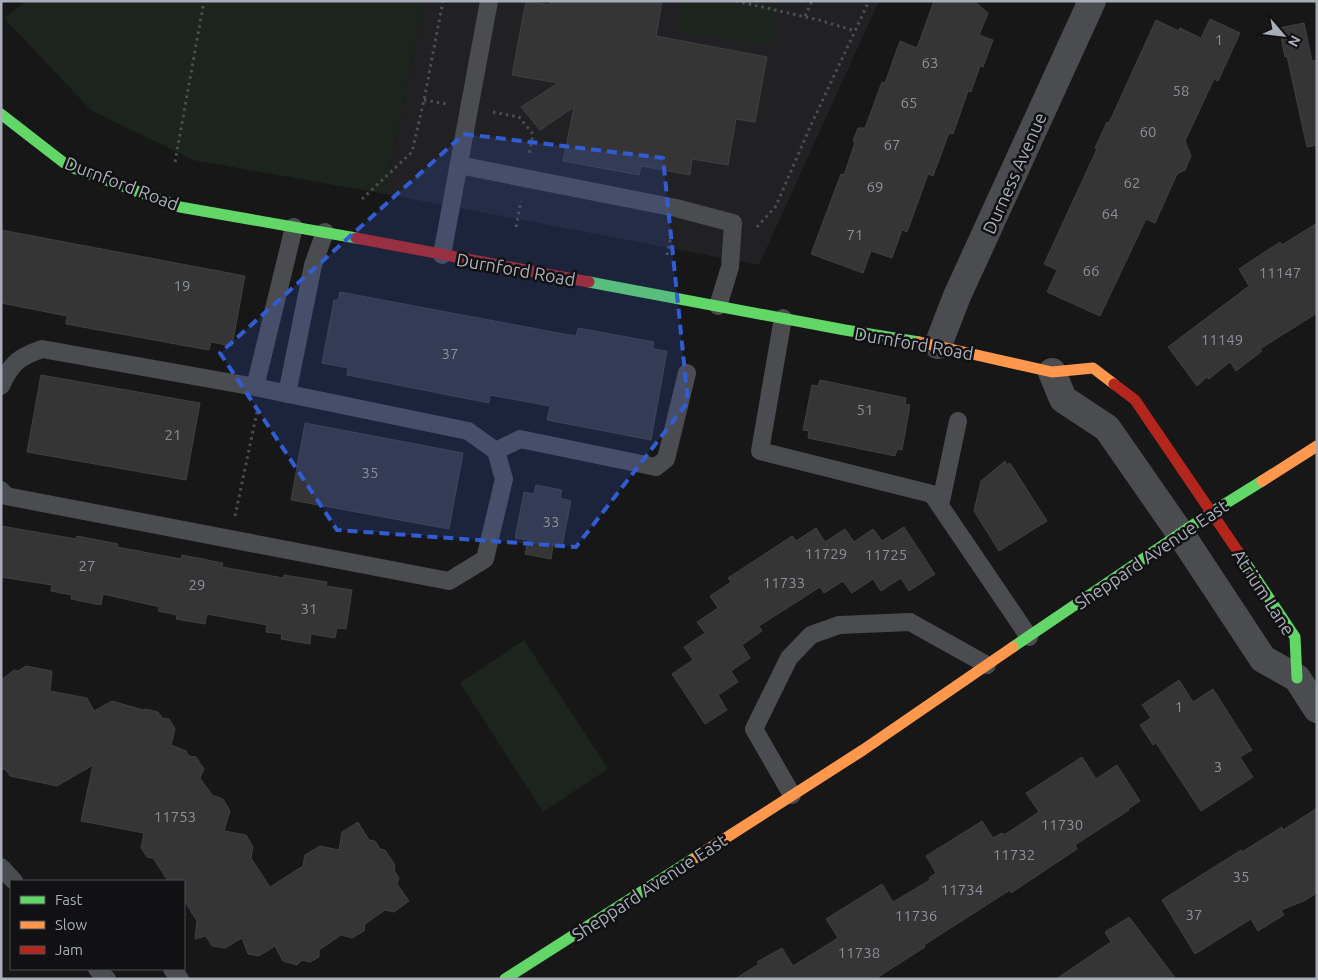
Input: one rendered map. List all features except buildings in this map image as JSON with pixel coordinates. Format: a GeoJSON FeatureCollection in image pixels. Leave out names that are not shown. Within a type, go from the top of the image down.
{"type":"FeatureCollection","features":[{"type":"Feature","properties":{"kind":"street","name":"Durness Avenue"},"geometry":{"type":"LineString","coordinates":[[938,345],[957,296],[1092,1]]}},
{"type":"Feature","properties":{"kind":"street","name":"Durnford Road"},"geometry":{"type":"LineString","coordinates":[[1,114],[68,166],[180,207],[938,345],[1052,372],[1093,368],[1135,400],[1212,512]]}},
{"type":"Feature","properties":{"kind":"street"},"geometry":{"type":"LineString","coordinates":[[1052,372],[1062,399],[1107,428],[1180,533]]}},
{"type":"Feature","properties":{"kind":"street","name":"Sheppard Avenue East"},"geometry":{"type":"LineString","coordinates":[[505,979],[863,750],[1180,533],[1317,446]]}},
{"type":"Feature","properties":{"kind":"street","name":"Atrium Lane"},"geometry":{"type":"LineString","coordinates":[[1212,512],[1295,638],[1297,678]]}},
{"type":"Feature","properties":{"kind":"street","name":"Atrium Lane"},"geometry":{"type":"LineString","coordinates":[[1180,533],[1263,659],[1297,678],[1317,709]]}},
{"type":"Feature","properties":{"kind":"lane"},"geometry":{"type":"LineString","coordinates":[[442,255],[489,1]]}},
{"type":"Feature","properties":{"kind":"lane"},"geometry":{"type":"LineString","coordinates":[[459,165],[676,208],[733,223],[730,267],[718,306]]}},
{"type":"Feature","properties":{"kind":"lane"},"geometry":{"type":"LineString","coordinates":[[258,388],[294,227]]}},
{"type":"Feature","properties":{"kind":"lane"},"geometry":{"type":"LineString","coordinates":[[287,394],[313,265],[325,232]]}},
{"type":"Feature","properties":{"kind":"lane"},"geometry":{"type":"LineString","coordinates":[[784,318],[760,451],[932,494],[1029,637]]}},
{"type":"Feature","properties":{"kind":"lane"},"geometry":{"type":"LineString","coordinates":[[1,386],[7,371],[19,359],[42,349],[258,388],[468,431],[496,451],[504,479],[485,559],[449,581],[6,496],[1,490]]}},
{"type":"Feature","properties":{"kind":"lane"},"geometry":{"type":"LineString","coordinates":[[496,451],[520,439],[656,467],[666,459],[687,373]]}},
{"type":"Feature","properties":{"kind":"lane"},"geometry":{"type":"LineString","coordinates":[[940,506],[958,421]]}},
{"type":"Feature","properties":{"kind":"lane"},"geometry":{"type":"LineString","coordinates":[[792,795],[754,729],[789,658],[811,635],[839,625],[910,622],[987,665]]}},
{"type":"Feature","properties":{"kind":"lane"},"geometry":{"type":"LineString","coordinates":[[1,867],[13,880]]}},
{"type":"Feature","properties":{"kind":"lane"},"geometry":{"type":"LineString","coordinates":[[98,970],[107,979]]}},
{"type":"Feature","properties":{"kind":"path"},"geometry":{"type":"LineString","coordinates":[[175,162],[204,1]]}},
{"type":"Feature","properties":{"kind":"path"},"geometry":{"type":"LineString","coordinates":[[362,199],[412,152],[443,1]]}},
{"type":"Feature","properties":{"kind":"path"},"geometry":{"type":"LineString","coordinates":[[736,1],[805,16],[855,31]]}},
{"type":"Feature","properties":{"kind":"path"},"geometry":{"type":"LineString","coordinates":[[805,16],[812,1]]}},
{"type":"Feature","properties":{"kind":"path"},"geometry":{"type":"LineString","coordinates":[[757,227],[776,206],[810,127],[870,1]]}},
{"type":"Feature","properties":{"kind":"path"},"geometry":{"type":"LineString","coordinates":[[424,100],[519,116],[534,134],[516,227]]}},
{"type":"Feature","properties":{"kind":"path"},"geometry":{"type":"LineString","coordinates":[[230,539],[258,388]]}},
{"type":"Feature","properties":{"kind":"highlighted area"},"geometry":{"type":"Polygon","coordinates":[[[464,134],[663,158],[688,402],[576,547],[337,530],[220,353],[464,134]]]}},
{"type":"Feature","properties":{"kind":"shaded area"},"geometry":{"type":"Polygon","coordinates":[[[26,1],[424,1],[385,194],[193,160],[91,110],[4,18],[26,1]]]}},
{"type":"Feature","properties":{"kind":"shaded area"},"geometry":{"type":"Polygon","coordinates":[[[424,1],[879,1],[759,265],[385,194],[424,1]]]}},
{"type":"Feature","properties":{"kind":"shaded area"},"geometry":{"type":"Polygon","coordinates":[[[680,1],[777,1],[771,46],[676,31],[680,1]]]}},
{"type":"Feature","properties":{"kind":"shaded area"},"geometry":{"type":"Polygon","coordinates":[[[524,640],[608,769],[543,812],[460,683],[524,640]]]}},
{"type":"Feature","properties":{"kind":"traffic: fast"},"geometry":{"type":"LineString","coordinates":[[1,114],[68,166],[180,207],[356,238]]}},
{"type":"Feature","properties":{"kind":"traffic: fast"},"geometry":{"type":"LineString","coordinates":[[589,282],[919,342]]}},
{"type":"Feature","properties":{"kind":"traffic: fast"},"geometry":{"type":"LineString","coordinates":[[1013,647],[1212,512],[1262,481]]}},
{"type":"Feature","properties":{"kind":"traffic: fast"},"geometry":{"type":"LineString","coordinates":[[1239,553],[1295,637],[1297,678]]}},
{"type":"Feature","properties":{"kind":"traffic: fast"},"geometry":{"type":"LineString","coordinates":[[505,979],[696,857]]}},
{"type":"Feature","properties":{"kind":"traffic: slow"},"geometry":{"type":"LineString","coordinates":[[919,342],[1052,372],[1093,368],[1114,384]]}},
{"type":"Feature","properties":{"kind":"traffic: slow"},"geometry":{"type":"LineString","coordinates":[[1262,481],[1317,446]]}},
{"type":"Feature","properties":{"kind":"traffic: slow"},"geometry":{"type":"LineString","coordinates":[[696,857],[863,750],[1013,647]]}},
{"type":"Feature","properties":{"kind":"traffic: jam"},"geometry":{"type":"LineString","coordinates":[[356,238],[589,282]]}},
{"type":"Feature","properties":{"kind":"traffic: jam"},"geometry":{"type":"LineString","coordinates":[[1114,384],[1135,400],[1239,553]]}}]}
